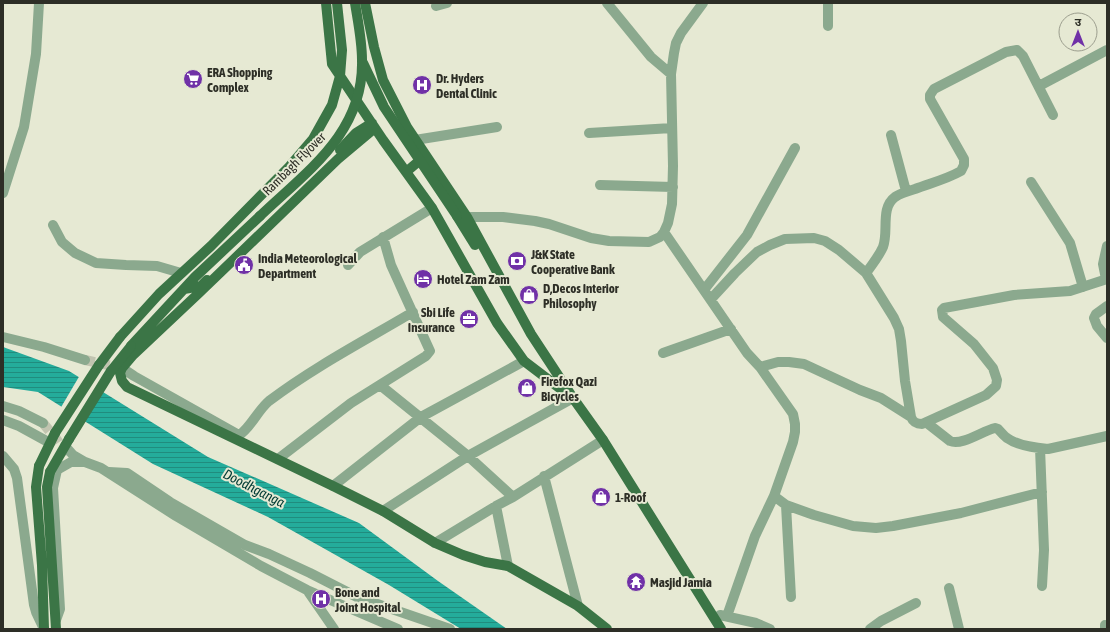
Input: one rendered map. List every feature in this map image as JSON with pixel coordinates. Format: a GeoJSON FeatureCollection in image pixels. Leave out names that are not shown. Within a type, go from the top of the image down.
{"type":"FeatureCollection","features":[{"type":"Feature","properties":{"kind":"main road"},"geometry":{"type":"LineString","coordinates":[[326,3],[332,64],[432,208],[497,323],[524,361],[573,398]]}},
{"type":"Feature","properties":{"kind":"main road"},"geometry":{"type":"LineString","coordinates":[[44,629],[42,565],[36,487],[39,466],[55,433],[120,337],[159,294],[290,167],[313,139],[332,105],[340,76],[342,50],[337,3]]}},
{"type":"Feature","properties":{"kind":"main road","name":"Rambagh Flyover"},"geometry":{"type":"LineString","coordinates":[[56,624],[47,488],[50,472],[111,371],[131,346],[195,277],[312,167],[337,141],[357,103],[360,91],[362,61],[361,42],[355,3]]}},
{"type":"Feature","properties":{"kind":"main road"},"geometry":{"type":"LineString","coordinates":[[365,3],[374,47],[383,80],[407,127],[462,217],[512,315],[520,328],[532,334],[573,398],[604,440],[720,629]]}},
{"type":"Feature","properties":{"kind":"main road"},"geometry":{"type":"LineString","coordinates":[[362,61],[384,107],[462,217]]}},
{"type":"Feature","properties":{"kind":"main road"},"geometry":{"type":"LineString","coordinates":[[184,289],[201,286],[356,133],[373,125]]}},
{"type":"Feature","properties":{"kind":"main road"},"geometry":{"type":"LineString","coordinates":[[373,125],[199,293],[119,367],[122,381],[127,387],[383,511],[435,543],[463,555],[485,562],[508,566],[578,606],[606,629]]}},
{"type":"Feature","properties":{"kind":"main road"},"geometry":{"type":"LineString","coordinates":[[406,172],[425,156]]}},
{"type":"Feature","properties":{"kind":"street"},"geometry":{"type":"LineString","coordinates":[[3,193],[24,127],[36,54],[40,3]]}},
{"type":"Feature","properties":{"kind":"street"},"geometry":{"type":"LineString","coordinates":[[436,6],[447,3]]}},
{"type":"Feature","properties":{"kind":"street"},"geometry":{"type":"LineString","coordinates":[[607,3],[651,57],[671,74]]}},
{"type":"Feature","properties":{"kind":"street"},"geometry":{"type":"LineString","coordinates":[[462,217],[503,217],[535,221],[591,238],[609,241],[650,242],[656,240],[664,232],[671,215],[673,187],[671,74],[676,43],[702,3]]}},
{"type":"Feature","properties":{"kind":"street"},"geometry":{"type":"LineString","coordinates":[[828,3],[828,26]]}},
{"type":"Feature","properties":{"kind":"street"},"geometry":{"type":"LineString","coordinates":[[866,273],[884,246],[888,207],[893,198],[906,191],[948,178],[961,171],[964,165],[964,159],[930,99],[930,95],[934,89],[1012,50],[1017,50],[1023,56],[1053,115]]}},
{"type":"Feature","properties":{"kind":"street"},"geometry":{"type":"LineString","coordinates":[[1039,86],[1107,50]]}},
{"type":"Feature","properties":{"kind":"street"},"geometry":{"type":"LineString","coordinates":[[415,140],[497,127]]}},
{"type":"Feature","properties":{"kind":"street"},"geometry":{"type":"LineString","coordinates":[[589,132],[672,128]]}},
{"type":"Feature","properties":{"kind":"street"},"geometry":{"type":"LineString","coordinates":[[891,135],[906,191]]}},
{"type":"Feature","properties":{"kind":"street"},"geometry":{"type":"LineString","coordinates":[[704,290],[747,235],[795,148]]}},
{"type":"Feature","properties":{"kind":"street"},"geometry":{"type":"LineString","coordinates":[[1032,182],[1070,243],[1083,287]]}},
{"type":"Feature","properties":{"kind":"street"},"geometry":{"type":"LineString","coordinates":[[600,185],[673,187]]}},
{"type":"Feature","properties":{"kind":"street"},"geometry":{"type":"LineString","coordinates":[[348,265],[360,252],[432,208]]}},
{"type":"Feature","properties":{"kind":"street"},"geometry":{"type":"LineString","coordinates":[[53,225],[62,242],[74,253],[96,263],[156,266],[181,273]]}},
{"type":"Feature","properties":{"kind":"street"},"geometry":{"type":"LineString","coordinates":[[664,232],[747,353],[760,367],[793,414],[795,424],[793,442],[774,496],[755,536],[727,616]]}},
{"type":"Feature","properties":{"kind":"street"},"geometry":{"type":"LineString","coordinates":[[278,459],[351,403],[426,356],[430,351],[391,265],[383,237]]}},
{"type":"Feature","properties":{"kind":"street"},"geometry":{"type":"LineString","coordinates":[[711,299],[757,252],[770,245],[785,239],[814,238],[825,240],[866,273],[894,318],[899,329],[911,417],[917,424],[927,423],[986,395],[996,386],[997,380],[993,368],[974,344],[941,315],[944,308],[1014,295],[1052,293],[1083,287],[1106,279],[1103,264],[1107,246]]}},
{"type":"Feature","properties":{"kind":"street"},"geometry":{"type":"LineString","coordinates":[[1107,306],[1096,314],[1094,318],[1097,326],[1107,338]]}},
{"type":"Feature","properties":{"kind":"street"},"geometry":{"type":"LineString","coordinates":[[119,367],[239,435],[244,431],[263,406],[305,375],[413,312]]}},
{"type":"Feature","properties":{"kind":"street"},"geometry":{"type":"LineString","coordinates":[[663,353],[731,329]]}},
{"type":"Feature","properties":{"kind":"street"},"geometry":{"type":"LineString","coordinates":[[3,337],[44,347],[85,360]]}},
{"type":"Feature","properties":{"kind":"street"},"geometry":{"type":"LineString","coordinates":[[333,486],[420,416],[524,361]]}},
{"type":"Feature","properties":{"kind":"street"},"geometry":{"type":"LineString","coordinates":[[760,367],[778,362],[804,364],[881,398],[911,417]]}},
{"type":"Feature","properties":{"kind":"street"},"geometry":{"type":"LineString","coordinates":[[380,385],[468,456],[513,497]]}},
{"type":"Feature","properties":{"kind":"street"},"geometry":{"type":"LineString","coordinates":[[383,511],[468,456],[573,398]]}},
{"type":"Feature","properties":{"kind":"street"},"geometry":{"type":"LineString","coordinates":[[3,406],[19,411],[43,423]]}},
{"type":"Feature","properties":{"kind":"street"},"geometry":{"type":"LineString","coordinates":[[3,420],[19,426],[50,443]]}},
{"type":"Feature","properties":{"kind":"street"},"geometry":{"type":"LineString","coordinates":[[927,423],[953,442],[961,441],[996,428],[1010,440],[1048,449],[1107,436]]}},
{"type":"Feature","properties":{"kind":"street"},"geometry":{"type":"LineString","coordinates":[[435,543],[513,497],[544,476],[604,440]]}},
{"type":"Feature","properties":{"kind":"street"},"geometry":{"type":"LineString","coordinates":[[65,446],[73,455],[108,472],[176,516],[261,566],[307,590],[398,629]]}},
{"type":"Feature","properties":{"kind":"street"},"geometry":{"type":"LineString","coordinates":[[1040,448],[1044,563],[1042,586]]}},
{"type":"Feature","properties":{"kind":"street"},"geometry":{"type":"LineString","coordinates":[[3,456],[14,469],[17,478],[34,604],[44,629]]}},
{"type":"Feature","properties":{"kind":"street"},"geometry":{"type":"LineString","coordinates":[[56,624],[60,609],[53,488],[57,470],[71,462],[85,462]]}},
{"type":"Feature","properties":{"kind":"street"},"geometry":{"type":"LineString","coordinates":[[108,472],[127,473],[170,502],[245,545],[275,557],[357,597],[450,629]]}},
{"type":"Feature","properties":{"kind":"street"},"geometry":{"type":"LineString","coordinates":[[544,476],[578,606]]}},
{"type":"Feature","properties":{"kind":"street"},"geometry":{"type":"LineString","coordinates":[[774,496],[786,505],[845,524],[876,528],[961,513],[1042,492]]}},
{"type":"Feature","properties":{"kind":"street"},"geometry":{"type":"LineString","coordinates":[[786,505],[791,597]]}},
{"type":"Feature","properties":{"kind":"street"},"geometry":{"type":"LineString","coordinates":[[496,506],[508,566]]}},
{"type":"Feature","properties":{"kind":"street"},"geometry":{"type":"LineString","coordinates":[[949,588],[959,629]]}},
{"type":"Feature","properties":{"kind":"street"},"geometry":{"type":"LineString","coordinates":[[307,590],[334,629]]}},
{"type":"Feature","properties":{"kind":"street"},"geometry":{"type":"LineString","coordinates":[[870,629],[881,621],[916,604]]}},
{"type":"Feature","properties":{"kind":"street"},"geometry":{"type":"LineString","coordinates":[[712,614],[756,623],[770,629]]}},
{"type":"Feature","properties":{"kind":"water","name":"Doodhganga"},"geometry":{"type":"Polygon","coordinates":[[[3,347],[69,371],[208,457],[359,523],[507,629],[461,629],[389,585],[268,517],[153,464],[38,392],[3,387],[3,347]]]}},
{"type":"Feature","properties":{"kind":"pier"},"geometry":{"type":"Polygon","coordinates":[[[80,375],[103,390],[84,423],[60,409],[80,375]]]}},
{"type":"Feature","properties":{"kind":"tunnel"},"geometry":{"type":"LineString","coordinates":[[85,360],[117,367]]}},
{"type":"Feature","properties":{"kind":"tunnel"},"geometry":{"type":"LineString","coordinates":[[43,423],[57,440],[71,462]]}},
{"type":"Feature","properties":{"kind":"place","name":"ERA Shopping Complex"},"geometry":{"type":"Point","coordinates":[193,79]}},
{"type":"Feature","properties":{"kind":"place","name":"Dr. Hyders Dental Clinic"},"geometry":{"type":"Point","coordinates":[422,85]}},
{"type":"Feature","properties":{"kind":"place","name":"J&K State Cooperative Bank"},"geometry":{"type":"Point","coordinates":[517,261]}},
{"type":"Feature","properties":{"kind":"place","name":"India Meteorological Department"},"geometry":{"type":"Point","coordinates":[244,265]}},
{"type":"Feature","properties":{"kind":"place","name":"Hotel Zam Zam"},"geometry":{"type":"Point","coordinates":[423,279]}},
{"type":"Feature","properties":{"kind":"place","name":"D,Decos Interior Philosophy"},"geometry":{"type":"Point","coordinates":[529,295]}},
{"type":"Feature","properties":{"kind":"place","name":"Sbi Life Insurance"},"geometry":{"type":"Point","coordinates":[469,319]}},
{"type":"Feature","properties":{"kind":"place","name":"Firefox Qazi Bicycles"},"geometry":{"type":"Point","coordinates":[527,388]}},
{"type":"Feature","properties":{"kind":"place","name":"1-Roof"},"geometry":{"type":"Point","coordinates":[601,497]}},
{"type":"Feature","properties":{"kind":"place","name":"Masjid Jamia"},"geometry":{"type":"Point","coordinates":[636,582]}},
{"type":"Feature","properties":{"kind":"place","name":"Bone and Joint Hospital"},"geometry":{"type":"Point","coordinates":[321,599]}}]}
